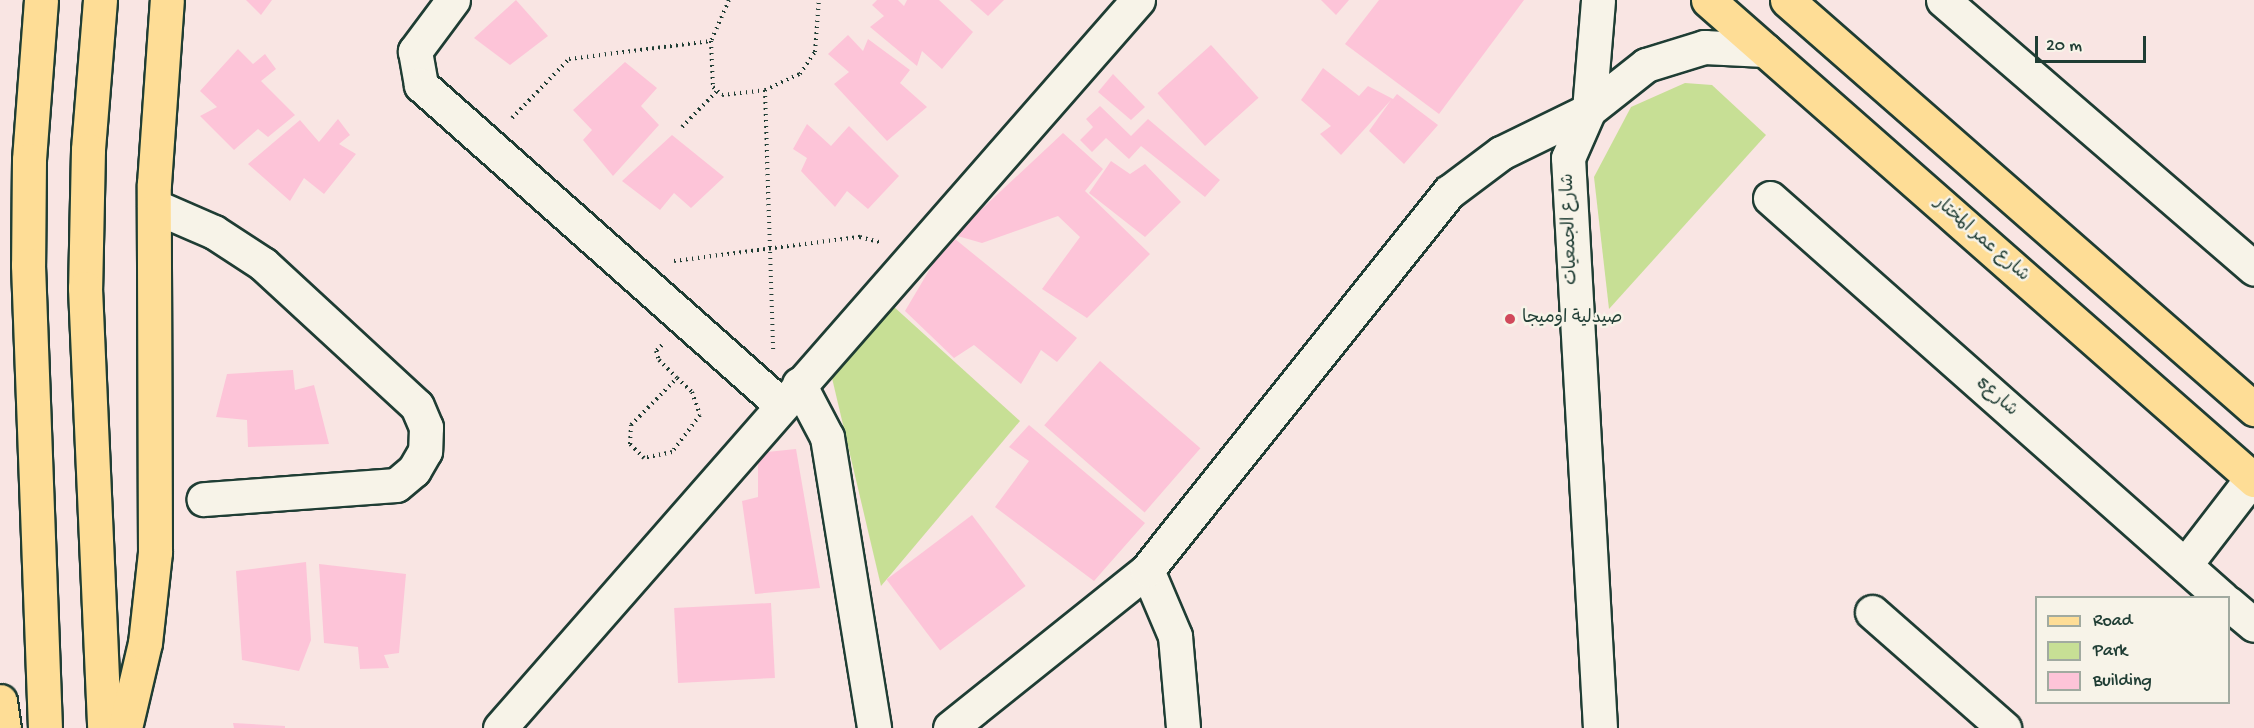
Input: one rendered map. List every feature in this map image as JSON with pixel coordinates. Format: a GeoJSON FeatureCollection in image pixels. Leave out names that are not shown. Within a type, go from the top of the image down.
{"type":"FeatureCollection","features":[{"type":"Feature","properties":{"kind":"main road"},"geometry":{"type":"LineString","coordinates":[[41,0],[29,160],[28,265],[45,728]]}},
{"type":"Feature","properties":{"kind":"main road"},"geometry":{"type":"LineString","coordinates":[[100,0],[88,150],[85,288],[105,728]]}},
{"type":"Feature","properties":{"kind":"main road"},"geometry":{"type":"LineString","coordinates":[[124,728],[145,643],[155,552],[154,206],[167,0]]}},
{"type":"Feature","properties":{"kind":"main road","name":"شارع عمر المختار"},"geometry":{"type":"LineString","coordinates":[[1708,0],[2253,479]]}},
{"type":"Feature","properties":{"kind":"main road"},"geometry":{"type":"LineString","coordinates":[[1787,0],[2254,410]]}},
{"type":"Feature","properties":{"kind":"main road"},"geometry":{"type":"LineString","coordinates":[[0,701],[4,728]]}},
{"type":"Feature","properties":{"kind":"street"},"geometry":{"type":"LineString","coordinates":[[453,0],[419,40],[416,74],[430,94],[685,320],[785,397],[820,418],[830,447],[874,728]]}},
{"type":"Feature","properties":{"kind":"street"},"geometry":{"type":"LineString","coordinates":[[500,728],[785,397],[1138,0]]}},
{"type":"Feature","properties":{"kind":"street"},"geometry":{"type":"LineString","coordinates":[[950,728],[1147,570],[1425,216],[1501,153],[1589,110],[1598,0]]}},
{"type":"Feature","properties":{"kind":"street"},"geometry":{"type":"LineString","coordinates":[[1942,0],[2254,268]]}},
{"type":"Feature","properties":{"kind":"street","name":"شارع الجمعيات"},"geometry":{"type":"LineString","coordinates":[[1600,728],[1567,184],[1576,133],[1589,110],[1619,81],[1674,53],[1735,45],[1765,50]]}},
{"type":"Feature","properties":{"kind":"street","name":"شارع5"},"geometry":{"type":"LineString","coordinates":[[1770,198],[2221,596]]}},
{"type":"Feature","properties":{"kind":"street"},"geometry":{"type":"LineString","coordinates":[[154,206],[214,232],[263,264],[417,406],[426,428],[425,451],[414,470],[396,485],[204,499]]}},
{"type":"Feature","properties":{"kind":"street"},"geometry":{"type":"LineString","coordinates":[[2185,565],[2253,479]]}},
{"type":"Feature","properties":{"kind":"street"},"geometry":{"type":"LineString","coordinates":[[1147,570],[1175,636],[1183,728]]}},
{"type":"Feature","properties":{"kind":"street"},"geometry":{"type":"LineString","coordinates":[[2230,604],[2254,625]]}},
{"type":"Feature","properties":{"kind":"street"},"geometry":{"type":"LineString","coordinates":[[1872,612],[2004,728]]}},
{"type":"Feature","properties":{"kind":"path"},"geometry":{"type":"LineString","coordinates":[[716,92],[711,41],[729,0]]}},
{"type":"Feature","properties":{"kind":"path"},"geometry":{"type":"LineString","coordinates":[[682,127],[716,92],[765,90],[789,81],[808,64],[818,38],[819,0]]}},
{"type":"Feature","properties":{"kind":"path"},"geometry":{"type":"LineString","coordinates":[[488,146],[569,59],[711,41]]}},
{"type":"Feature","properties":{"kind":"path"},"geometry":{"type":"LineString","coordinates":[[765,90],[770,247],[785,397]]}},
{"type":"Feature","properties":{"kind":"path"},"geometry":{"type":"LineString","coordinates":[[650,290],[681,257],[867,237],[904,265]]}},
{"type":"Feature","properties":{"kind":"path"},"geometry":{"type":"LineString","coordinates":[[677,378],[630,425],[630,444],[644,458],[663,458],[697,424],[696,398],[656,351],[685,320]]}},
{"type":"Feature","properties":{"kind":"green space"},"geometry":{"type":"Polygon","coordinates":[[[1685,83],[1712,85],[1766,135],[1609,309],[1594,177],[1631,107],[1685,83]]]}},
{"type":"Feature","properties":{"kind":"green space"},"geometry":{"type":"Polygon","coordinates":[[[893,306],[1020,421],[881,586],[832,378],[878,309],[893,306]]]}},
{"type":"Feature","properties":{"kind":"building"},"geometry":{"type":"Polygon","coordinates":[[[246,0],[272,0],[261,15],[246,0]]]}},
{"type":"Feature","properties":{"kind":"building"},"geometry":{"type":"Polygon","coordinates":[[[516,0],[548,36],[510,65],[474,38],[516,0]]]}},
{"type":"Feature","properties":{"kind":"building"},"geometry":{"type":"Polygon","coordinates":[[[877,0],[898,0],[904,6],[907,0],[939,0],[973,32],[942,69],[922,51],[917,66],[870,27],[884,16],[872,5],[877,0]]]}},
{"type":"Feature","properties":{"kind":"building"},"geometry":{"type":"Polygon","coordinates":[[[970,0],[1004,0],[988,16],[970,0]]]}},
{"type":"Feature","properties":{"kind":"building"},"geometry":{"type":"Polygon","coordinates":[[[1321,0],[1349,0],[1336,15],[1321,0]]]}},
{"type":"Feature","properties":{"kind":"building"},"geometry":{"type":"Polygon","coordinates":[[[1379,0],[1524,0],[1439,114],[1345,44],[1379,0]]]}},
{"type":"Feature","properties":{"kind":"building"},"geometry":{"type":"Polygon","coordinates":[[[848,35],[863,51],[868,39],[910,70],[900,83],[927,107],[887,141],[834,84],[849,72],[828,54],[848,35]]]}},
{"type":"Feature","properties":{"kind":"building"},"geometry":{"type":"Polygon","coordinates":[[[1211,45],[1259,98],[1205,146],[1157,93],[1211,45]]]}},
{"type":"Feature","properties":{"kind":"building"},"geometry":{"type":"Polygon","coordinates":[[[238,49],[253,64],[265,54],[276,69],[261,81],[295,115],[268,137],[258,129],[234,150],[200,116],[217,107],[200,91],[238,49]]]}},
{"type":"Feature","properties":{"kind":"building"},"geometry":{"type":"Polygon","coordinates":[[[625,62],[657,88],[641,106],[659,125],[613,176],[583,140],[592,130],[573,110],[625,62]]]}},
{"type":"Feature","properties":{"kind":"building"},"geometry":{"type":"Polygon","coordinates":[[[1323,68],[1359,96],[1368,86],[1393,99],[1397,94],[1438,125],[1404,164],[1369,131],[1391,100],[1341,155],[1320,134],[1331,126],[1301,100],[1323,68]]]}},
{"type":"Feature","properties":{"kind":"building"},"geometry":{"type":"Polygon","coordinates":[[[1113,74],[1145,107],[1131,120],[1098,92],[1113,74]]]}},
{"type":"Feature","properties":{"kind":"building"},"geometry":{"type":"Polygon","coordinates":[[[1100,106],[1131,136],[1148,119],[1220,180],[1205,197],[1141,146],[1129,159],[1106,138],[1092,152],[1080,140],[1093,127],[1086,119],[1100,106]]]}},
{"type":"Feature","properties":{"kind":"building"},"geometry":{"type":"Polygon","coordinates":[[[338,119],[350,135],[339,144],[356,154],[324,194],[304,178],[290,201],[248,164],[300,120],[319,142],[338,119]]]}},
{"type":"Feature","properties":{"kind":"building"},"geometry":{"type":"Polygon","coordinates":[[[807,124],[831,146],[849,126],[899,176],[868,209],[847,191],[835,207],[801,171],[807,158],[793,149],[807,124]]]}},
{"type":"Feature","properties":{"kind":"building"},"geometry":{"type":"Polygon","coordinates":[[[1063,133],[1103,169],[1085,191],[1150,254],[1087,318],[1042,289],[1080,237],[1058,216],[982,243],[954,235],[1063,133]]]}},
{"type":"Feature","properties":{"kind":"building"},"geometry":{"type":"Polygon","coordinates":[[[672,135],[724,177],[691,208],[674,193],[660,210],[622,181],[672,135]]]}},
{"type":"Feature","properties":{"kind":"building"},"geometry":{"type":"Polygon","coordinates":[[[1111,161],[1130,174],[1145,164],[1181,202],[1145,237],[1089,193],[1111,161]]]}},
{"type":"Feature","properties":{"kind":"building"},"geometry":{"type":"Polygon","coordinates":[[[955,239],[1077,338],[1057,362],[1041,350],[1021,384],[974,345],[954,358],[905,311],[934,262],[955,239]]]}},
{"type":"Feature","properties":{"kind":"building"},"geometry":{"type":"Polygon","coordinates":[[[1100,361],[1200,448],[1145,512],[1044,425],[1100,361]]]}},
{"type":"Feature","properties":{"kind":"building"},"geometry":{"type":"Polygon","coordinates":[[[293,370],[295,390],[314,385],[329,444],[248,447],[247,420],[216,417],[227,374],[293,370]]]}},
{"type":"Feature","properties":{"kind":"building"},"geometry":{"type":"Polygon","coordinates":[[[1029,425],[1145,523],[1094,581],[995,507],[1029,461],[1009,447],[1029,425]]]}},
{"type":"Feature","properties":{"kind":"building"},"geometry":{"type":"Polygon","coordinates":[[[796,449],[820,588],[755,594],[742,501],[758,497],[758,453],[796,449]]]}},
{"type":"Feature","properties":{"kind":"building"},"geometry":{"type":"Polygon","coordinates":[[[972,515],[1026,586],[940,650],[887,579],[972,515]]]}},
{"type":"Feature","properties":{"kind":"building"},"geometry":{"type":"Polygon","coordinates":[[[306,562],[311,640],[299,671],[242,660],[236,571],[306,562]]]}},
{"type":"Feature","properties":{"kind":"building"},"geometry":{"type":"Polygon","coordinates":[[[319,564],[406,574],[399,653],[384,655],[389,668],[360,669],[358,647],[324,643],[319,564]]]}},
{"type":"Feature","properties":{"kind":"building"},"geometry":{"type":"Polygon","coordinates":[[[771,603],[775,678],[678,683],[674,608],[771,603]]]}},
{"type":"Feature","properties":{"kind":"building"},"geometry":{"type":"Polygon","coordinates":[[[233,723],[285,726],[285,728],[234,728],[233,723]]]}},
{"type":"Feature","properties":{"kind":"place","name":"صيدلية اوميجا"},"geometry":{"type":"Point","coordinates":[1510,319]}}]}
